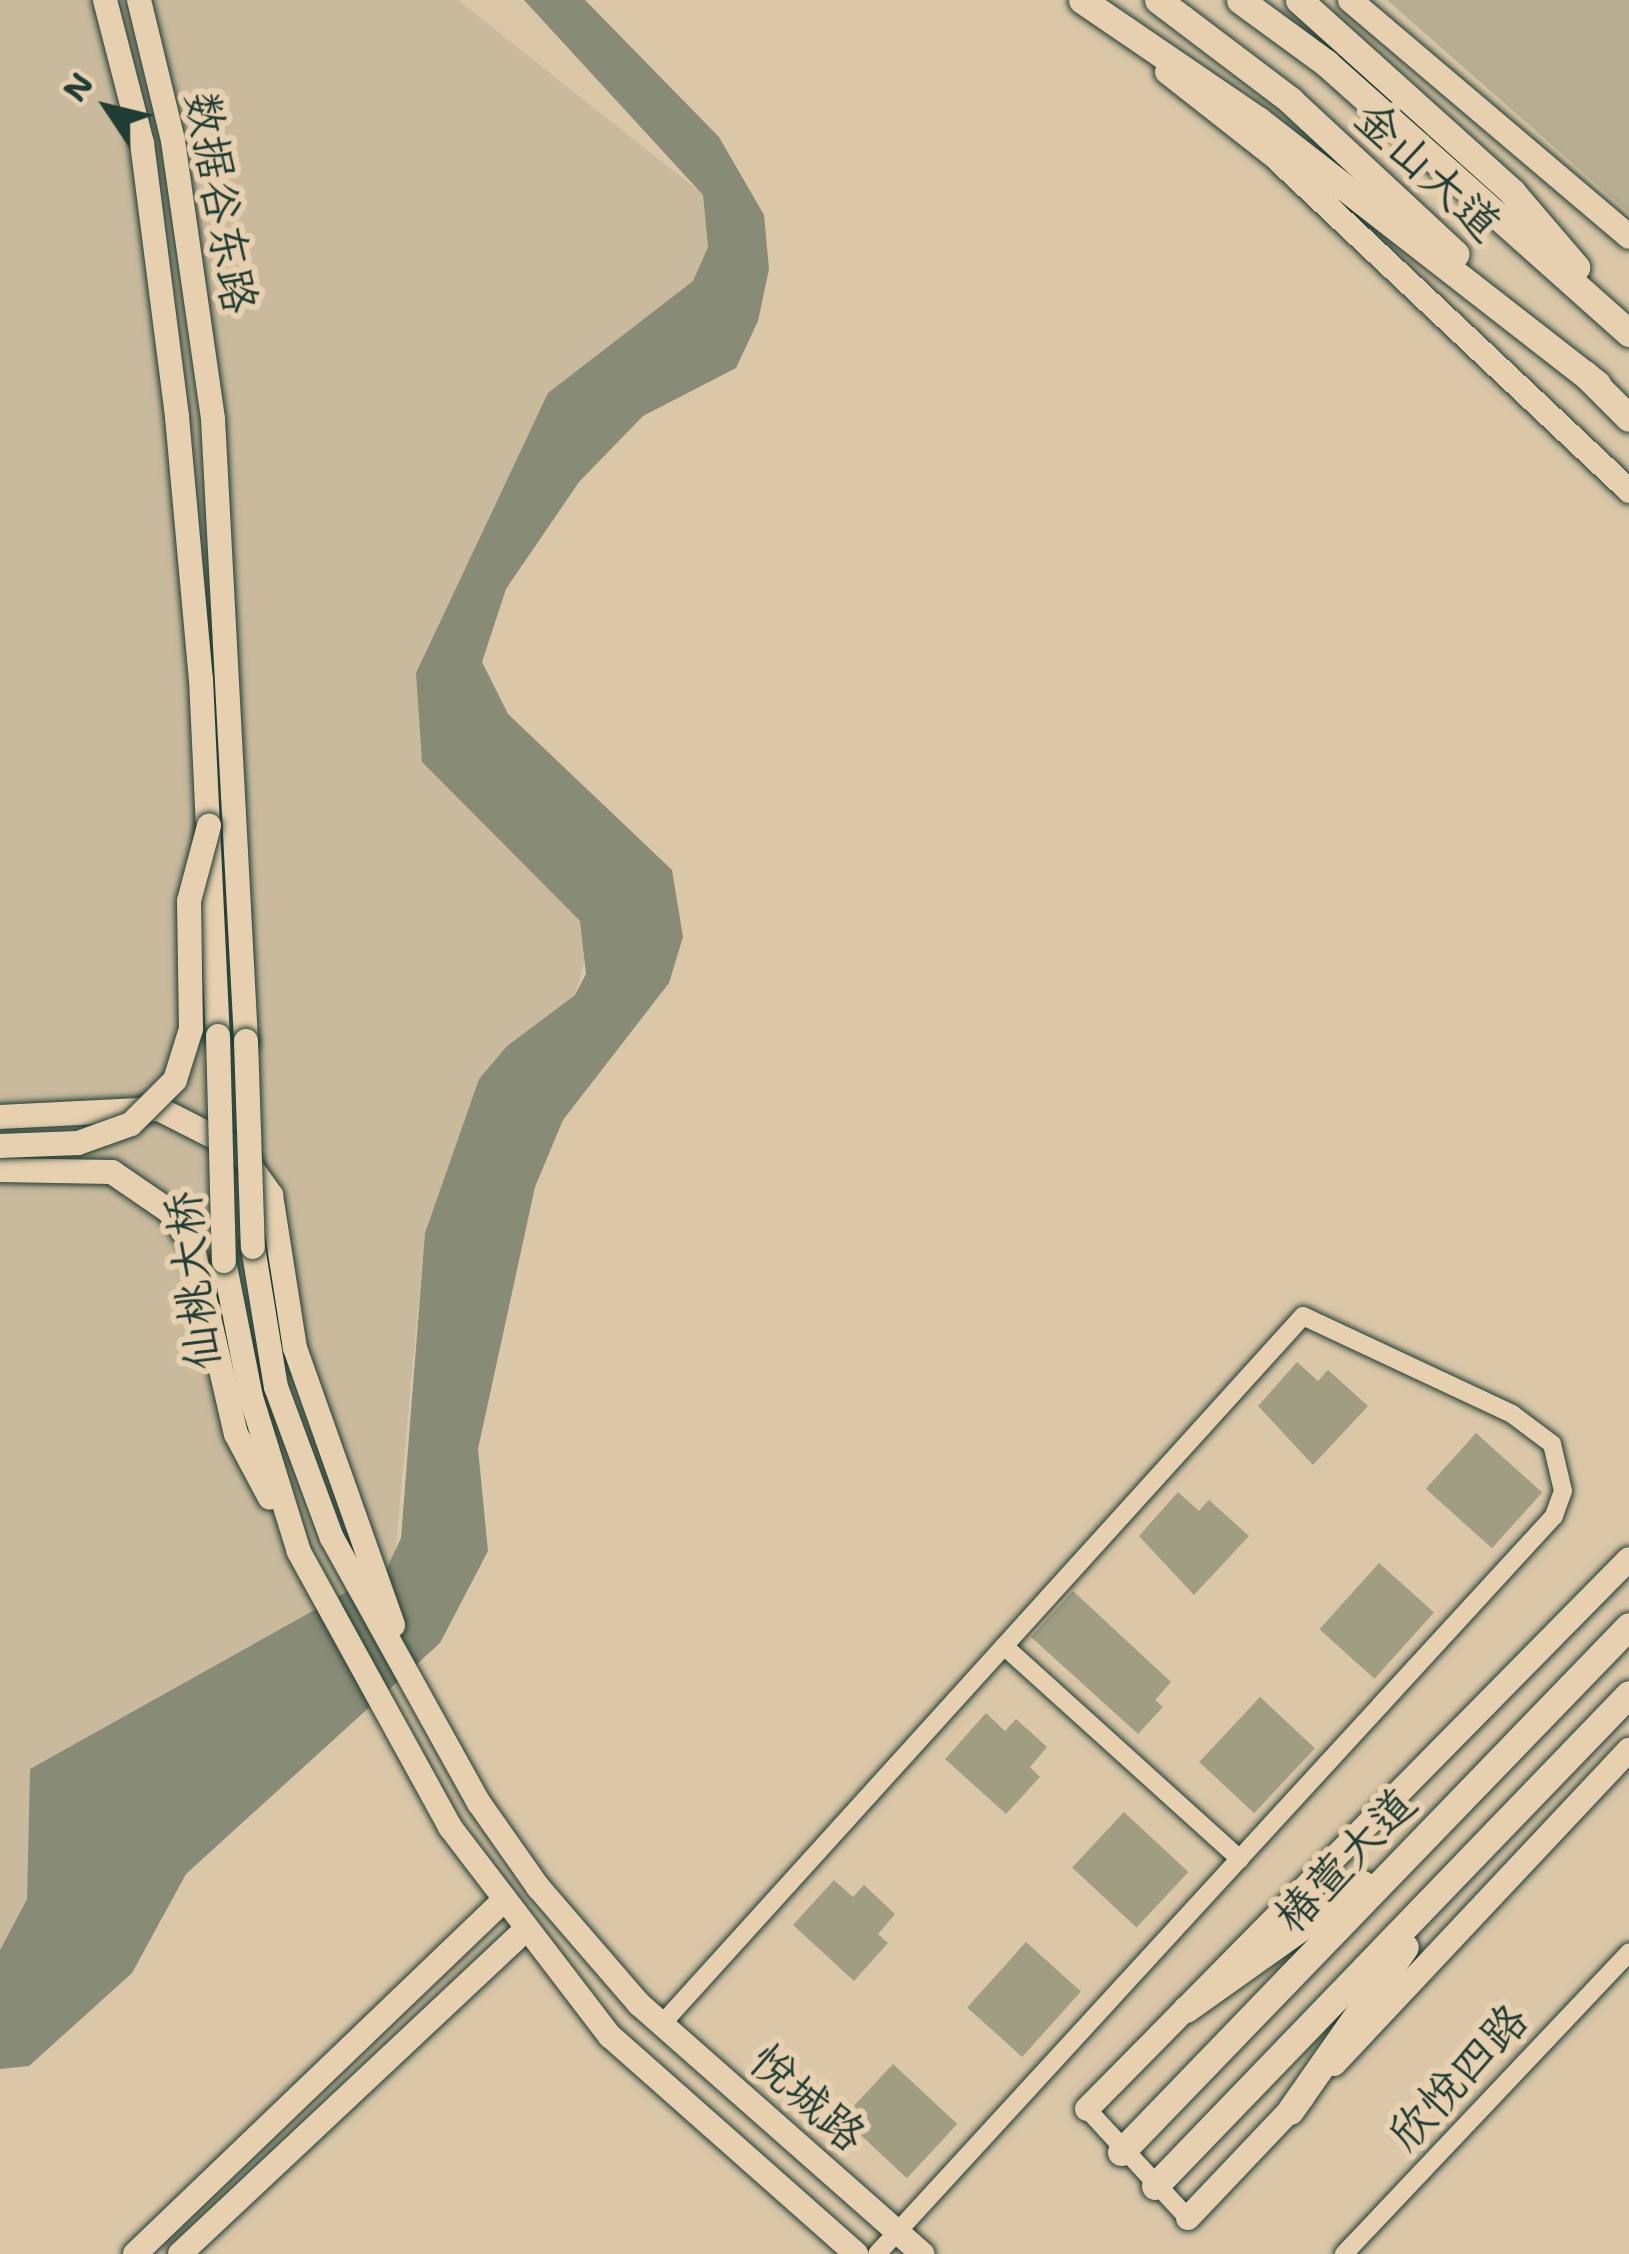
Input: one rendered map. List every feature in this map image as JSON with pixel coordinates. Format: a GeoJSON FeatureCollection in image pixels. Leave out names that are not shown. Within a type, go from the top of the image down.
{"type":"FeatureCollection","features":[{"type":"Feature","properties":{"kind":"highway"},"geometry":{"type":"LineString","coordinates":[[1078,0],[1258,120],[1597,384]]}},
{"type":"Feature","properties":{"kind":"highway","name":"金山大道"},"geometry":{"type":"LineString","coordinates":[[1158,0],[1289,100],[1629,418]]}},
{"type":"Feature","properties":{"kind":"highway","name":"金山大道"},"geometry":{"type":"LineString","coordinates":[[1240,0],[1326,63],[1629,331]]}},
{"type":"Feature","properties":{"kind":"highway"},"geometry":{"type":"LineString","coordinates":[[1299,0],[1512,192],[1629,331]]}},
{"type":"Feature","properties":{"kind":"highway","name":"椿萱大道"},"geometry":{"type":"LineString","coordinates":[[1121,2152],[1629,1626]]}},
{"type":"Feature","properties":{"kind":"highway","name":"椿萱大道"},"geometry":{"type":"LineString","coordinates":[[1155,2186],[1629,1694]]}},
{"type":"Feature","properties":{"kind":"highway"},"geometry":{"type":"LineString","coordinates":[[1186,2009],[1419,1844]]}},
{"type":"Feature","properties":{"kind":"highway"},"geometry":{"type":"LineString","coordinates":[[1290,2111],[1455,1875]]}},
{"type":"Feature","properties":{"kind":"main road","name":"数据谷东路"},"geometry":{"type":"LineString","coordinates":[[105,0],[142,143],[177,417]]}},
{"type":"Feature","properties":{"kind":"main road","name":"数据谷东路"},"geometry":{"type":"LineString","coordinates":[[140,0],[173,141],[213,419]]}},
{"type":"Feature","properties":{"kind":"main road"},"geometry":{"type":"LineString","coordinates":[[1078,0],[1273,155],[1629,491]]}},
{"type":"Feature","properties":{"kind":"main road"},"geometry":{"type":"LineString","coordinates":[[1350,0],[1629,237]]}},
{"type":"Feature","properties":{"kind":"main road","name":"仙桃大桥"},"geometry":{"type":"LineString","coordinates":[[177,417],[209,826],[224,1261],[250,1397],[299,1552],[399,1738],[502,1902],[610,2036]]}},
{"type":"Feature","properties":{"kind":"main road","name":"仙桃大桥"},"geometry":{"type":"LineString","coordinates":[[213,419],[254,1280],[276,1387],[332,1538],[418,1696],[538,1887],[640,2003]]}},
{"type":"Feature","properties":{"kind":"main road"},"geometry":{"type":"LineString","coordinates":[[0,1146],[78,1143],[130,1124],[175,1080],[191,1029],[189,901],[209,826]]}},
{"type":"Feature","properties":{"kind":"main road"},"geometry":{"type":"LineString","coordinates":[[0,1117],[159,1109],[195,1121],[249,1164],[271,1195],[295,1348],[418,1696]]}},
{"type":"Feature","properties":{"kind":"main road"},"geometry":{"type":"LineString","coordinates":[[0,1170],[112,1172],[169,1211],[192,1244],[236,1434],[299,1552]]}},
{"type":"Feature","properties":{"kind":"main road"},"geometry":{"type":"LineString","coordinates":[[1087,2109],[1629,1559]]}},
{"type":"Feature","properties":{"kind":"main road"},"geometry":{"type":"LineString","coordinates":[[1188,2218],[1629,1750]]}},
{"type":"Feature","properties":{"kind":"main road"},"geometry":{"type":"LineString","coordinates":[[1526,1861],[1629,1774]]}},
{"type":"Feature","properties":{"kind":"main road"},"geometry":{"type":"LineString","coordinates":[[135,2254],[502,1902]]}},
{"type":"Feature","properties":{"kind":"main road"},"geometry":{"type":"LineString","coordinates":[[180,2254],[524,1931]]}},
{"type":"Feature","properties":{"kind":"main road","name":"悦城路"},"geometry":{"type":"LineString","coordinates":[[640,2003],[923,2254]]}},
{"type":"Feature","properties":{"kind":"main road","name":"悦城路"},"geometry":{"type":"LineString","coordinates":[[610,2036],[856,2254]]}},
{"type":"Feature","properties":{"kind":"street"},"geometry":{"type":"LineString","coordinates":[[662,2025],[1303,1316],[1533,1427],[1562,1466],[1554,1516],[878,2254]]}},
{"type":"Feature","properties":{"kind":"street"},"geometry":{"type":"LineString","coordinates":[[1004,1646],[1240,1858]]}},
{"type":"Feature","properties":{"kind":"street","name":"欣悦四路"},"geometry":{"type":"LineString","coordinates":[[1344,2254],[1629,1953]]}},
{"type":"Feature","properties":{"kind":"street"},"geometry":{"type":"LineString","coordinates":[[1087,2109],[1121,2152],[1188,2218]]}},
{"type":"Feature","properties":{"kind":"shaded area"},"geometry":{"type":"Polygon","coordinates":[[[0,0],[458,0],[704,195],[708,247],[693,281],[548,393],[422,762],[580,921],[588,946],[575,995],[507,1046],[479,1079],[425,1233],[395,1556],[372,1583],[30,1769],[27,1899],[0,1950],[0,0]]]}},
{"type":"Feature","properties":{"kind":"shaded area"},"geometry":{"type":"Polygon","coordinates":[[[524,0],[585,0],[719,137],[764,215],[769,269],[758,321],[736,368],[643,416],[579,482],[506,589],[482,662],[508,714],[672,870],[683,937],[669,983],[563,1120],[535,1187],[478,1449],[488,1551],[440,1643],[186,1874],[132,1973],[29,2066],[0,2069],[0,1950],[27,1899],[30,1769],[386,1570],[401,1538],[425,1233],[479,1079],[507,1046],[575,995],[586,974],[580,921],[422,762],[416,673],[548,393],[693,281],[708,247],[703,195],[524,0]]]}},
{"type":"Feature","properties":{"kind":"shaded area"},"geometry":{"type":"Polygon","coordinates":[[[1387,0],[1629,0],[1629,213],[1387,0]]]}},
{"type":"Feature","properties":{"kind":"building"},"geometry":{"type":"Polygon","coordinates":[[[1297,1362],[1318,1381],[1328,1370],[1368,1406],[1313,1465],[1258,1406],[1297,1362]]]}},
{"type":"Feature","properties":{"kind":"building"},"geometry":{"type":"Polygon","coordinates":[[[1476,1433],[1542,1493],[1492,1548],[1426,1489],[1476,1433]]]}},
{"type":"Feature","properties":{"kind":"building"},"geometry":{"type":"Polygon","coordinates":[[[1178,1492],[1199,1511],[1209,1500],[1249,1536],[1194,1595],[1139,1536],[1178,1492]]]}},
{"type":"Feature","properties":{"kind":"building"},"geometry":{"type":"Polygon","coordinates":[[[1379,1563],[1434,1613],[1374,1679],[1319,1629],[1379,1563]]]}},
{"type":"Feature","properties":{"kind":"building"},"geometry":{"type":"Polygon","coordinates":[[[1073,1591],[1171,1682],[1155,1700],[1163,1707],[1138,1734],[1031,1637],[1073,1591]]]}},
{"type":"Feature","properties":{"kind":"building"},"geometry":{"type":"Polygon","coordinates":[[[1260,1697],[1315,1748],[1254,1813],[1199,1762],[1260,1697]]]}},
{"type":"Feature","properties":{"kind":"building"},"geometry":{"type":"Polygon","coordinates":[[[986,1713],[1005,1731],[1016,1719],[1047,1747],[1030,1767],[1040,1777],[1006,1814],[945,1759],[986,1713]]]}},
{"type":"Feature","properties":{"kind":"building"},"geometry":{"type":"Polygon","coordinates":[[[1124,1812],[1188,1872],[1137,1928],[1072,1868],[1124,1812]]]}},
{"type":"Feature","properties":{"kind":"building"},"geometry":{"type":"Polygon","coordinates":[[[834,1880],[853,1897],[864,1885],[895,1914],[878,1934],[888,1943],[854,1981],[793,1925],[834,1880]]]}},
{"type":"Feature","properties":{"kind":"building"},"geometry":{"type":"Polygon","coordinates":[[[1026,1942],[1081,1992],[1022,2057],[967,2007],[1026,1942]]]}},
{"type":"Feature","properties":{"kind":"building"},"geometry":{"type":"Polygon","coordinates":[[[893,2064],[957,2124],[907,2178],[843,2118],[893,2064]]]}}]}
